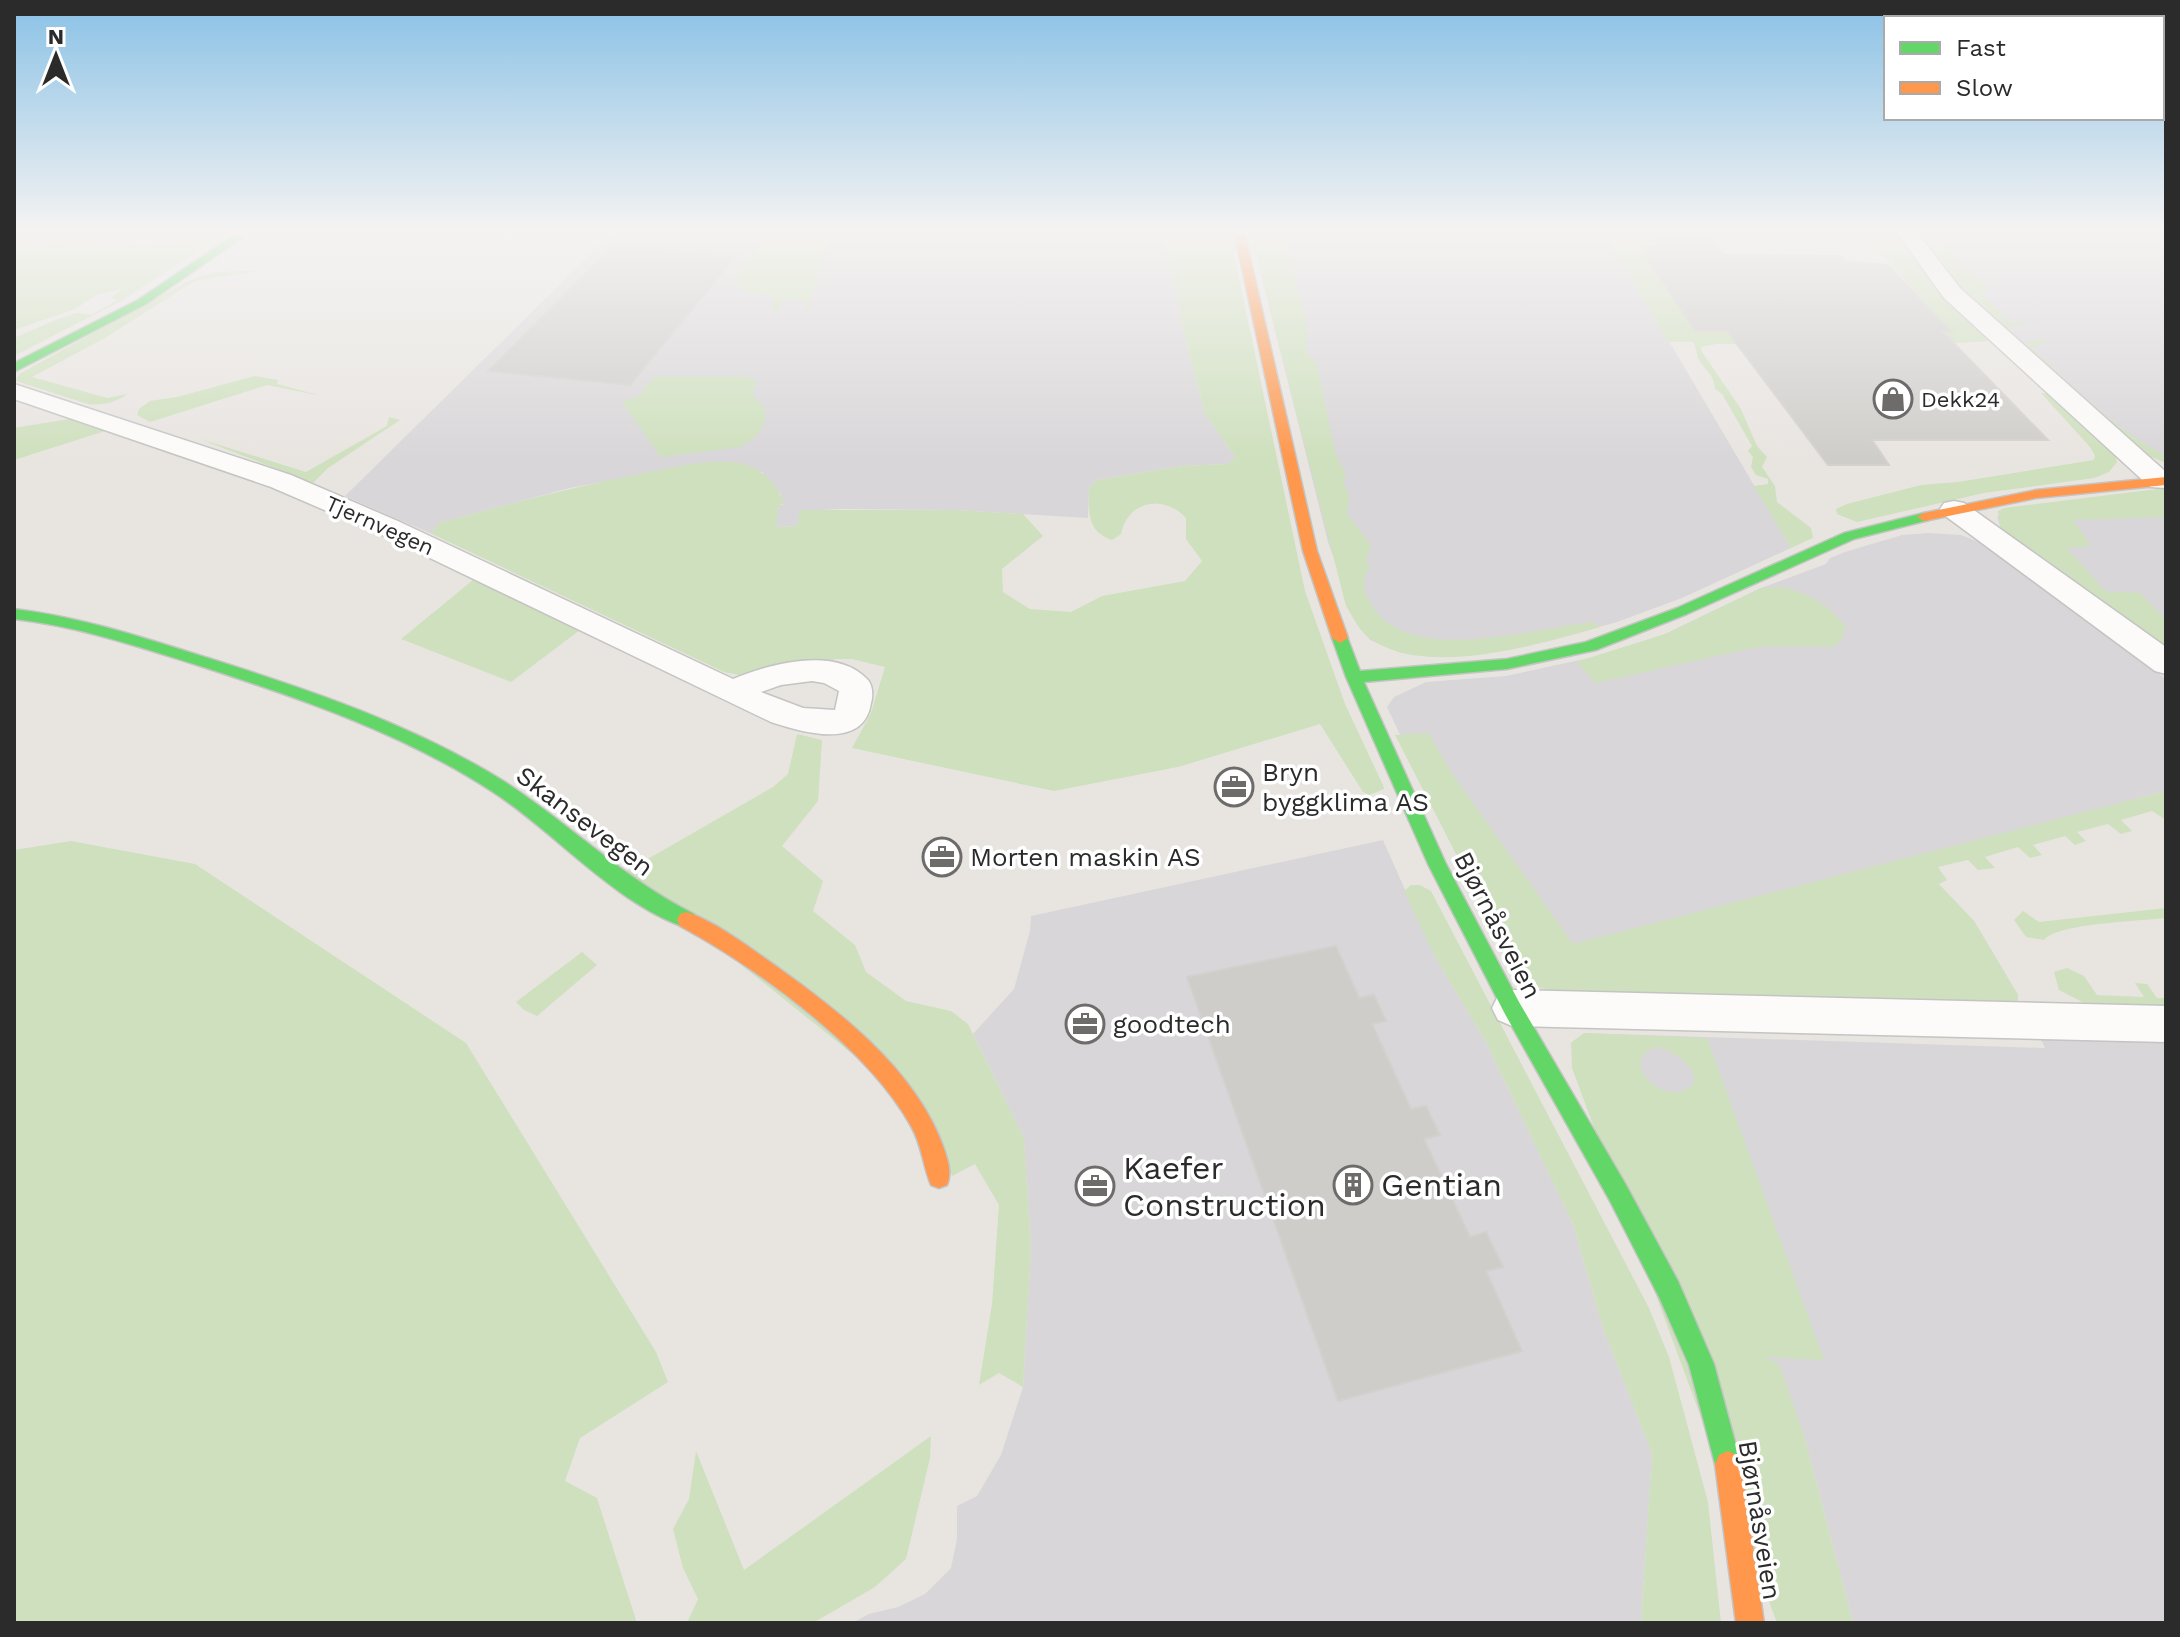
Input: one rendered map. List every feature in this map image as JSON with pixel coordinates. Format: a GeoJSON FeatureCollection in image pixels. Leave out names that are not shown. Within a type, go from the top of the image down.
{"type":"FeatureCollection","features":[{"type":"Feature","properties":{"kind":"street"},"geometry":{"type":"LineString","coordinates":[[14,368],[132,307]]}},
{"type":"Feature","properties":{"kind":"street","name":"Bjørnåsveien"},"geometry":{"type":"LineString","coordinates":[[1256,307],[1310,551],[1354,677],[1437,864],[1512,1008],[1618,1193],[1669,1290],[1701,1364],[1731,1474],[1750,1623]]}},
{"type":"Feature","properties":{"kind":"street"},"geometry":{"type":"LineString","coordinates":[[1968,307],[2163,481]]}},
{"type":"Feature","properties":{"kind":"street","name":"Tjernvegen"},"geometry":{"type":"LineString","coordinates":[[14,391],[281,481],[390,528],[733,692]]}},
{"type":"Feature","properties":{"kind":"street"},"geometry":{"type":"LineString","coordinates":[[1354,677],[1507,664],[1590,646],[1682,611],[1849,536],[1954,509],[2036,494],[2163,481]]}},
{"type":"Feature","properties":{"kind":"street"},"geometry":{"type":"LineString","coordinates":[[1954,509],[2166,663]]}},
{"type":"Feature","properties":{"kind":"street","name":"Skansevegen"},"geometry":{"type":"LineString","coordinates":[[14,614],[74,620],[213,664],[440,753],[533,809],[615,878],[653,904],[695,924],[732,948],[836,1028],[892,1083],[926,1128],[939,1177]]}},
{"type":"Feature","properties":{"kind":"street"},"geometry":{"type":"LineString","coordinates":[[1512,1008],[2166,1024]]}},
{"type":"Feature","properties":{"kind":"shaded area"},"geometry":{"type":"Polygon","coordinates":[[[536,307],[1179,307],[1205,414],[1236,458],[1227,464],[1183,466],[1097,480],[1089,488],[1088,518],[955,510],[840,509],[800,511],[797,526],[775,527],[779,505],[783,505],[781,494],[762,472],[691,465],[570,488],[439,523],[432,534],[345,496],[536,307]]]}},
{"type":"Feature","properties":{"kind":"shaded area"},"geometry":{"type":"Polygon","coordinates":[[[1269,307],[1649,307],[1791,548],[1682,598],[1617,622],[1564,637],[1476,654],[1401,653],[1370,640],[1358,625],[1328,542],[1269,307]]]}},
{"type":"Feature","properties":{"kind":"shaded area"},"geometry":{"type":"Polygon","coordinates":[[[1978,307],[2166,307],[2166,463],[2145,454],[1978,307]]]}},
{"type":"Feature","properties":{"kind":"shaded area"},"geometry":{"type":"Polygon","coordinates":[[[2166,488],[2166,654],[2001,530],[1997,516],[2166,488]]]}},
{"type":"Feature","properties":{"kind":"shaded area"},"geometry":{"type":"Polygon","coordinates":[[[1902,535],[1961,535],[1989,546],[2166,679],[2166,791],[1912,857],[1974,921],[2018,995],[2018,1001],[2002,1004],[1549,990],[1529,985],[1512,972],[1387,707],[1394,697],[1426,682],[1506,676],[1603,655],[1665,634],[1761,588],[1826,564],[1830,558],[1845,552],[1902,535]]]}},
{"type":"Feature","properties":{"kind":"shaded area"},"geometry":{"type":"Polygon","coordinates":[[[1383,840],[1434,955],[1487,1044],[1573,1224],[1602,1325],[1652,1454],[1641,1623],[852,1623],[925,1594],[951,1568],[957,1539],[957,1506],[977,1496],[1001,1455],[1023,1387],[1031,1248],[1024,1138],[973,1034],[1014,989],[1030,931],[1031,916],[1383,840]]]}},
{"type":"Feature","properties":{"kind":"shaded area"},"geometry":{"type":"Polygon","coordinates":[[[1584,1033],[2045,1048],[2038,1033],[2166,1036],[2166,1623],[1853,1623],[1804,1435],[1765,1360],[1724,1268],[1571,1043],[1584,1033]]]}},
{"type":"Feature","properties":{"kind":"green space"},"geometry":{"type":"Polygon","coordinates":[[[14,307],[77,307],[75,309],[14,330],[14,307]]]}},
{"type":"Feature","properties":{"kind":"green space"},"geometry":{"type":"Polygon","coordinates":[[[109,307],[14,356],[14,338],[77,313],[92,315],[109,307]]]}},
{"type":"Feature","properties":{"kind":"green space"},"geometry":{"type":"Polygon","coordinates":[[[140,307],[153,307],[105,338],[32,377],[107,398],[128,394],[119,399],[104,404],[88,404],[16,381],[19,374],[140,307]]]}},
{"type":"Feature","properties":{"kind":"green space"},"geometry":{"type":"Polygon","coordinates":[[[1179,307],[1245,307],[1305,591],[1345,704],[1384,789],[1369,795],[1363,792],[1320,724],[1178,767],[1054,791],[852,748],[871,713],[885,667],[838,659],[739,675],[724,672],[432,534],[439,523],[564,490],[686,465],[740,463],[757,470],[777,488],[784,504],[779,505],[776,527],[797,526],[800,510],[955,510],[1023,514],[1043,536],[1002,569],[1003,592],[1030,609],[1071,612],[1102,596],[1185,581],[1202,561],[1186,539],[1186,518],[1177,510],[1158,504],[1139,508],[1131,514],[1121,534],[1112,540],[1093,526],[1089,505],[1089,488],[1097,480],[1183,466],[1227,464],[1236,458],[1205,414],[1179,307]]]}},
{"type":"Feature","properties":{"kind":"green space"},"geometry":{"type":"Polygon","coordinates":[[[1270,307],[1303,307],[1307,324],[1307,353],[1316,363],[1336,455],[1346,474],[1343,483],[1349,495],[1347,514],[1371,545],[1366,561],[1370,566],[1364,586],[1372,606],[1390,624],[1414,635],[1443,639],[1507,636],[1593,622],[1600,627],[1517,649],[1453,657],[1423,656],[1396,651],[1372,640],[1346,606],[1270,307]]]}},
{"type":"Feature","properties":{"kind":"green space"},"geometry":{"type":"Polygon","coordinates":[[[1648,307],[1679,307],[1695,331],[1951,331],[1930,307],[1960,307],[1988,341],[1932,345],[1716,344],[1701,347],[1741,409],[1757,446],[1767,457],[1762,467],[1775,486],[1777,502],[1811,528],[1813,538],[1791,548],[1754,486],[1768,484],[1768,479],[1756,475],[1751,467],[1753,457],[1748,451],[1752,446],[1722,394],[1715,389],[1693,342],[1668,342],[1648,307]]]}},
{"type":"Feature","properties":{"kind":"green space"},"geometry":{"type":"Polygon","coordinates":[[[1979,307],[1995,307],[2009,322],[2033,322],[2001,329],[1979,307]]]}},
{"type":"Feature","properties":{"kind":"green space"},"geometry":{"type":"Polygon","coordinates":[[[2030,341],[2048,341],[2031,347],[2112,420],[2166,456],[2166,463],[2145,454],[2023,349],[2030,341]]]}},
{"type":"Feature","properties":{"kind":"green space"},"geometry":{"type":"Polygon","coordinates":[[[255,376],[278,380],[277,384],[322,396],[267,385],[150,422],[137,415],[139,409],[150,401],[255,376]]]}},
{"type":"Feature","properties":{"kind":"green space"},"geometry":{"type":"Polygon","coordinates":[[[654,377],[745,377],[756,380],[753,395],[765,409],[762,427],[740,447],[661,457],[622,402],[639,396],[654,377]]]}},
{"type":"Feature","properties":{"kind":"green space"},"geometry":{"type":"Polygon","coordinates":[[[2041,393],[2050,394],[2115,455],[2117,462],[2109,472],[2094,478],[1984,493],[1857,522],[1837,514],[1836,509],[1847,504],[1921,485],[2094,460],[2090,447],[2041,393]]]}},
{"type":"Feature","properties":{"kind":"green space"},"geometry":{"type":"Polygon","coordinates":[[[389,417],[400,420],[328,468],[313,483],[200,439],[306,472],[387,426],[389,417]]]}},
{"type":"Feature","properties":{"kind":"green space"},"geometry":{"type":"Polygon","coordinates":[[[69,419],[105,431],[14,460],[14,428],[69,419]]]}},
{"type":"Feature","properties":{"kind":"green space"},"geometry":{"type":"Polygon","coordinates":[[[2166,488],[2166,517],[2073,520],[2091,546],[2067,548],[2105,591],[2140,593],[2166,619],[2166,654],[2001,530],[1998,511],[2004,508],[2166,488]]]}},
{"type":"Feature","properties":{"kind":"green space"},"geometry":{"type":"Polygon","coordinates":[[[473,580],[580,630],[511,682],[401,639],[473,580]]]}},
{"type":"Feature","properties":{"kind":"green space"},"geometry":{"type":"Polygon","coordinates":[[[1785,587],[1819,602],[1846,627],[1842,639],[1834,647],[1768,646],[1748,649],[1596,683],[1576,662],[1665,634],[1761,588],[1785,587]]]}},
{"type":"Feature","properties":{"kind":"green space"},"geometry":{"type":"Polygon","coordinates":[[[1429,733],[1449,769],[1573,944],[2166,791],[2166,820],[2152,811],[2121,820],[2132,831],[2121,834],[2108,824],[2077,832],[2086,841],[2075,845],[2065,836],[2033,845],[2042,855],[2030,858],[2018,847],[1985,857],[1995,868],[1978,870],[1968,860],[1938,867],[1947,880],[1939,884],[1974,921],[2018,995],[2018,1001],[2002,1004],[1549,990],[1529,985],[1519,977],[1395,735],[1429,733]]]}},
{"type":"Feature","properties":{"kind":"green space"},"geometry":{"type":"Polygon","coordinates":[[[797,734],[822,740],[818,801],[782,846],[823,881],[813,911],[855,945],[866,972],[906,1001],[951,1011],[968,1024],[1024,1138],[1031,1248],[1023,1387],[999,1373],[979,1385],[992,1304],[999,1205],[975,1164],[952,1176],[925,1112],[625,872],[773,787],[788,774],[797,734]]]}},
{"type":"Feature","properties":{"kind":"green space"},"geometry":{"type":"Polygon","coordinates":[[[71,841],[195,864],[466,1043],[656,1352],[668,1382],[580,1438],[565,1481],[597,1498],[637,1623],[14,1623],[14,850],[71,841]]]}},
{"type":"Feature","properties":{"kind":"green space"},"geometry":{"type":"Polygon","coordinates":[[[1411,885],[1420,885],[1431,891],[1649,1308],[1669,1357],[1708,1502],[1721,1623],[1641,1623],[1652,1454],[1602,1325],[1573,1224],[1487,1044],[1434,955],[1404,891],[1411,885]]]}},
{"type":"Feature","properties":{"kind":"green space"},"geometry":{"type":"Polygon","coordinates":[[[2166,908],[2166,918],[2082,926],[2052,934],[2044,940],[2026,937],[2014,920],[2023,911],[2039,922],[2166,908]]]}},
{"type":"Feature","properties":{"kind":"green space"},"geometry":{"type":"Polygon","coordinates":[[[582,952],[597,965],[537,1016],[516,1002],[582,952]]]}},
{"type":"Feature","properties":{"kind":"green space"},"geometry":{"type":"Polygon","coordinates":[[[2067,968],[2084,976],[2097,995],[2144,997],[2135,983],[2147,984],[2157,998],[2166,998],[2166,1007],[2086,1004],[2059,990],[2054,972],[2067,968]]]}},
{"type":"Feature","properties":{"kind":"green space"},"geometry":{"type":"Polygon","coordinates":[[[1584,1033],[1707,1038],[1824,1360],[1764,1357],[1779,1364],[1804,1435],[1853,1623],[1777,1623],[1572,1068],[1571,1043],[1584,1033]],[[1657,1047],[1646,1053],[1641,1060],[1641,1069],[1662,1090],[1682,1091],[1691,1086],[1693,1073],[1682,1059],[1657,1047]]]}},
{"type":"Feature","properties":{"kind":"green space"},"geometry":{"type":"Polygon","coordinates":[[[931,1436],[930,1458],[906,1559],[875,1587],[813,1623],[687,1623],[698,1599],[683,1568],[673,1529],[689,1499],[696,1451],[744,1570],[931,1436]]]}},
{"type":"Feature","properties":{"kind":"building"},"geometry":{"type":"Polygon","coordinates":[[[552,307],[694,307],[630,385],[488,371],[552,307]]]}},
{"type":"Feature","properties":{"kind":"building","name":"Dekk24"},"geometry":{"type":"Polygon","coordinates":[[[1679,307],[1928,307],[1952,332],[1942,331],[2048,440],[1872,440],[1889,465],[1828,465],[1727,331],[1695,331],[1679,307]]]}},
{"type":"Feature","properties":{"kind":"building","name":"Gentian"},"geometry":{"type":"Polygon","coordinates":[[[1336,946],[1359,998],[1374,995],[1386,1021],[1372,1024],[1411,1109],[1426,1106],[1440,1135],[1424,1139],[1470,1237],[1486,1232],[1503,1267],[1486,1271],[1522,1351],[1338,1401],[1187,977],[1336,946]]]}},
{"type":"Feature","properties":{"kind":"traffic: fast"},"geometry":{"type":"LineString","coordinates":[[14,368],[132,307]]}},
{"type":"Feature","properties":{"kind":"traffic: fast"},"geometry":{"type":"LineString","coordinates":[[1354,677],[1507,664],[1590,646],[1682,611],[1849,536],[1924,517]]}},
{"type":"Feature","properties":{"kind":"traffic: fast"},"geometry":{"type":"LineString","coordinates":[[14,614],[59,620],[125,637],[349,712],[426,746],[499,787],[637,892],[687,920]]}},
{"type":"Feature","properties":{"kind":"traffic: fast"},"geometry":{"type":"LineString","coordinates":[[1340,638],[1354,677],[1437,864],[1512,1008],[1618,1193],[1669,1290],[1701,1364],[1728,1464]]}},
{"type":"Feature","properties":{"kind":"traffic: slow"},"geometry":{"type":"LineString","coordinates":[[1256,307],[1310,551],[1340,638]]}},
{"type":"Feature","properties":{"kind":"traffic: slow"},"geometry":{"type":"LineString","coordinates":[[1924,517],[2036,494],[2166,481]]}},
{"type":"Feature","properties":{"kind":"traffic: slow"},"geometry":{"type":"LineString","coordinates":[[687,920],[776,977],[866,1054],[915,1112],[932,1148],[939,1177]]}},
{"type":"Feature","properties":{"kind":"traffic: slow"},"geometry":{"type":"LineString","coordinates":[[1728,1464],[1750,1623]]}},
{"type":"Feature","properties":{"kind":"place","name":"Dekk24"},"geometry":{"type":"Point","coordinates":[1893,399]}},
{"type":"Feature","properties":{"kind":"place","name":"Bryn byggklima AS"},"geometry":{"type":"Point","coordinates":[1234,787]}},
{"type":"Feature","properties":{"kind":"place","name":"Morten maskin AS"},"geometry":{"type":"Point","coordinates":[942,857]}},
{"type":"Feature","properties":{"kind":"place","name":"goodtech"},"geometry":{"type":"Point","coordinates":[1085,1024]}},
{"type":"Feature","properties":{"kind":"place","name":"Gentian"},"geometry":{"type":"Point","coordinates":[1353,1185]}},
{"type":"Feature","properties":{"kind":"place","name":"Kaefer Construction"},"geometry":{"type":"Point","coordinates":[1095,1186]}}]}
